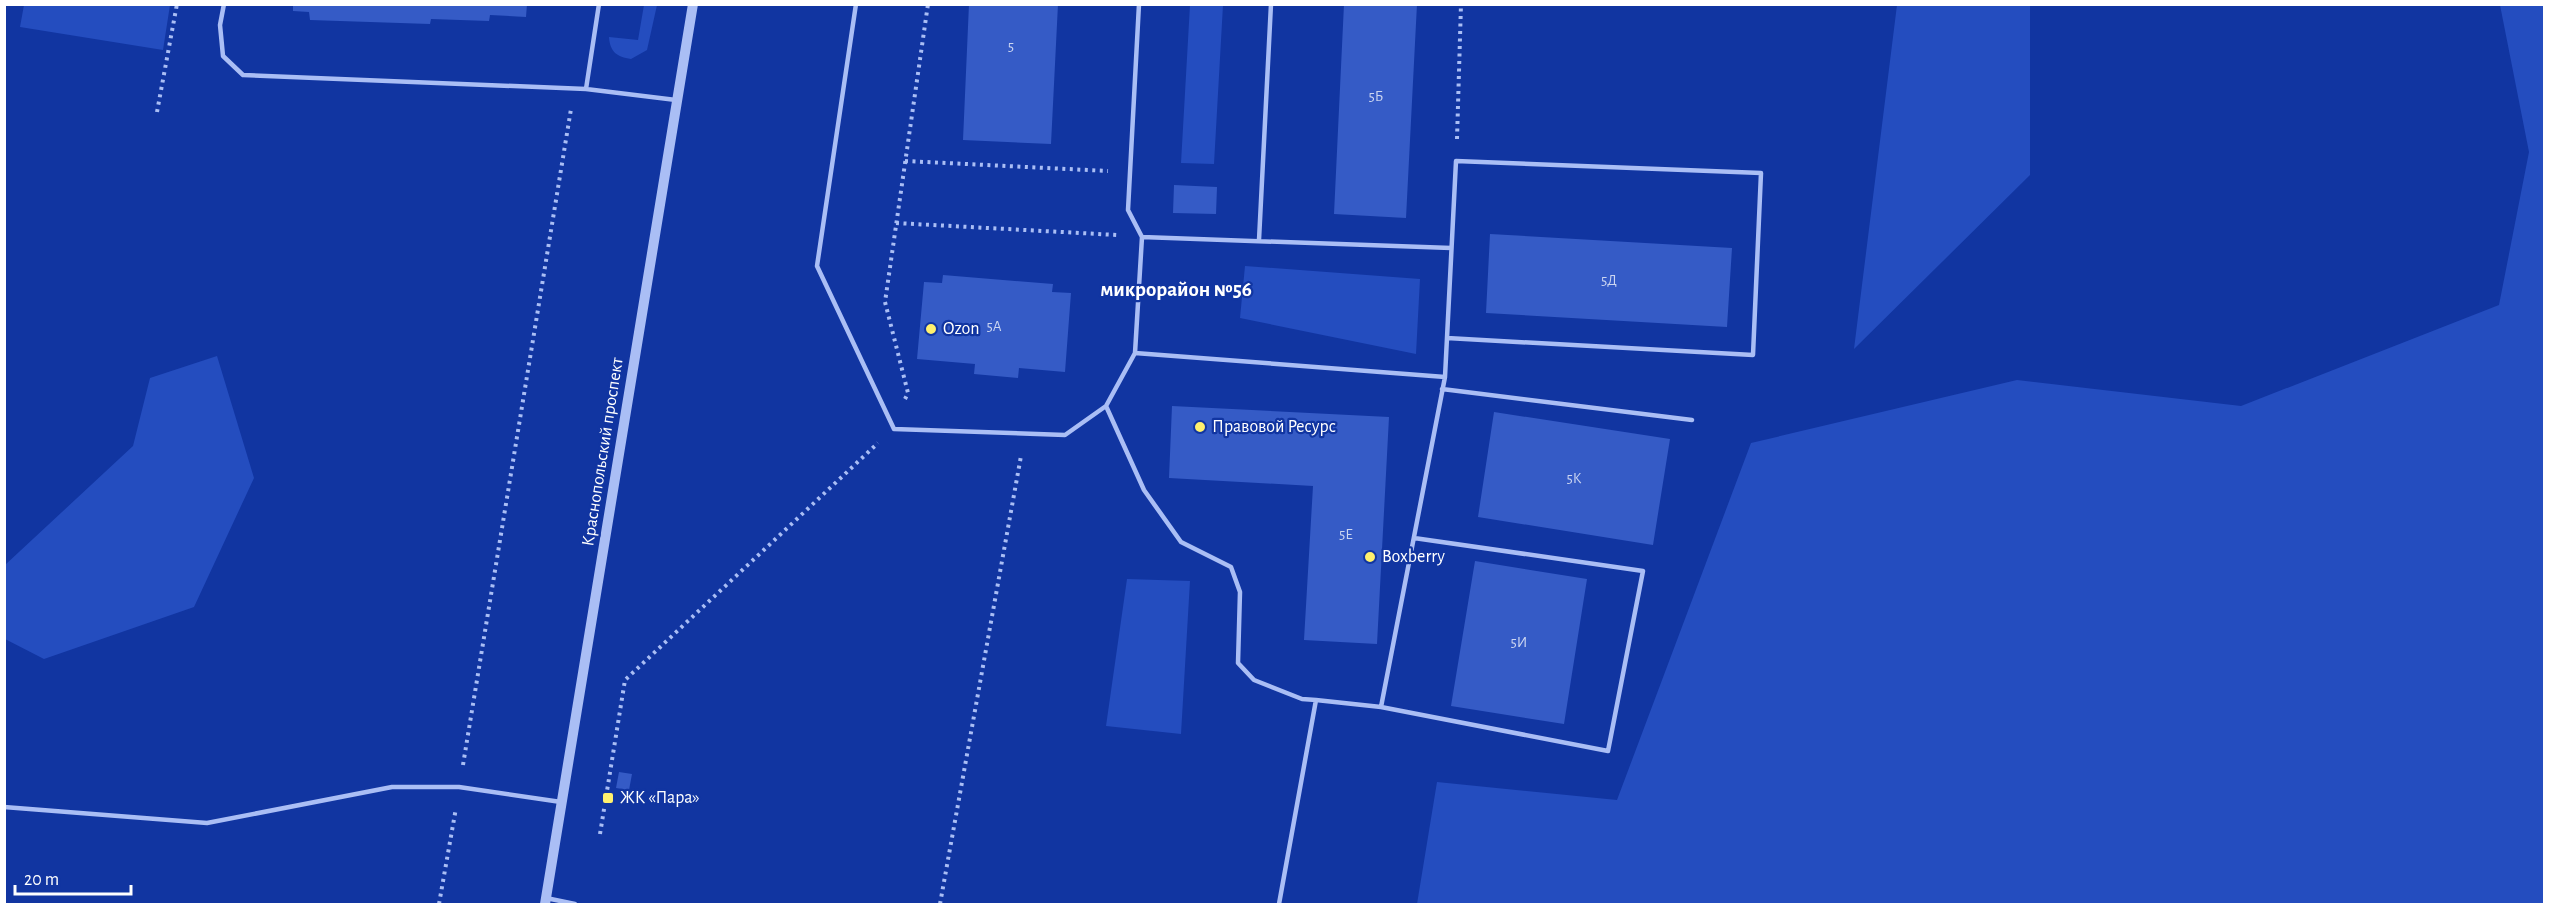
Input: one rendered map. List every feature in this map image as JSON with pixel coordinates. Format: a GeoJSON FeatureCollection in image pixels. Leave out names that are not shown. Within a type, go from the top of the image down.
{"type":"FeatureCollection","features":[{"type":"Feature","properties":{"kind":"street","name":"Краснопольский проспект"},"geometry":{"type":"LineString","coordinates":[[545,901],[693,4]]}},
{"type":"Feature","properties":{"kind":"lane"},"geometry":{"type":"LineString","coordinates":[[225,4],[220,25],[223,56],[243,75],[586,89],[677,100]]}},
{"type":"Feature","properties":{"kind":"lane"},"geometry":{"type":"LineString","coordinates":[[586,89],[599,4]]}},
{"type":"Feature","properties":{"kind":"lane"},"geometry":{"type":"LineString","coordinates":[[856,4],[818,266],[894,429],[1065,435],[1106,406],[1136,353],[1142,237],[1128,210],[1139,4]]}},
{"type":"Feature","properties":{"kind":"lane"},"geometry":{"type":"LineString","coordinates":[[1259,240],[1271,4]]}},
{"type":"Feature","properties":{"kind":"lane"},"geometry":{"type":"LineString","coordinates":[[1381,707],[1444,377],[1456,161],[1761,173],[1754,355],[1447,338]]}},
{"type":"Feature","properties":{"kind":"lane"},"geometry":{"type":"LineString","coordinates":[[1142,237],[1451,248]]}},
{"type":"Feature","properties":{"kind":"lane"},"geometry":{"type":"LineString","coordinates":[[1136,353],[1444,377]]}},
{"type":"Feature","properties":{"kind":"lane"},"geometry":{"type":"LineString","coordinates":[[1442,389],[1692,420]]}},
{"type":"Feature","properties":{"kind":"lane"},"geometry":{"type":"LineString","coordinates":[[1106,406],[1144,490],[1181,542],[1231,567],[1240,592],[1238,663],[1254,680],[1302,699],[1381,707],[1608,751],[1643,571],[1414,538]]}},
{"type":"Feature","properties":{"kind":"lane"},"geometry":{"type":"LineString","coordinates":[[1279,904],[1316,700]]}},
{"type":"Feature","properties":{"kind":"lane"},"geometry":{"type":"LineString","coordinates":[[4,807],[207,823],[392,787],[459,787],[562,802]]}},
{"type":"Feature","properties":{"kind":"lane"},"geometry":{"type":"LineString","coordinates":[[545,901],[575,904]]}},
{"type":"Feature","properties":{"kind":"path"},"geometry":{"type":"LineString","coordinates":[[158,112],[177,4]]}},
{"type":"Feature","properties":{"kind":"path"},"geometry":{"type":"LineString","coordinates":[[600,834],[625,680],[894,429],[908,393],[885,302],[928,4]]}},
{"type":"Feature","properties":{"kind":"path"},"geometry":{"type":"LineString","coordinates":[[1456,161],[1461,4]]}},
{"type":"Feature","properties":{"kind":"path"},"geometry":{"type":"LineString","coordinates":[[439,904],[570,110],[586,89]]}},
{"type":"Feature","properties":{"kind":"path"},"geometry":{"type":"LineString","coordinates":[[905,161],[1130,172]]}},
{"type":"Feature","properties":{"kind":"path"},"geometry":{"type":"LineString","coordinates":[[896,223],[1142,237]]}},
{"type":"Feature","properties":{"kind":"path"},"geometry":{"type":"LineString","coordinates":[[940,904],[1025,434]]}},
{"type":"Feature","properties":{"kind":"shaded area"},"geometry":{"type":"Polygon","coordinates":[[[24,4],[170,5],[163,50],[20,27],[24,4]]]}},
{"type":"Feature","properties":{"kind":"shaded area"},"geometry":{"type":"Polygon","coordinates":[[[644,5],[657,5],[647,50],[631,59],[622,57],[613,50],[609,37],[638,40],[644,5]]]}},
{"type":"Feature","properties":{"kind":"shaded area"},"geometry":{"type":"Polygon","coordinates":[[[1190,5],[1223,5],[1214,164],[1181,163],[1190,5]]]}},
{"type":"Feature","properties":{"kind":"shaded area"},"geometry":{"type":"Polygon","coordinates":[[[1897,5],[2030,5],[2030,175],[1854,349],[1897,5]]]}},
{"type":"Feature","properties":{"kind":"shaded area"},"geometry":{"type":"Polygon","coordinates":[[[2500,5],[2544,5],[2544,904],[1417,904],[1437,782],[1617,800],[1751,443],[2017,380],[2241,406],[2499,305],[2529,152],[2500,5]]]}},
{"type":"Feature","properties":{"kind":"shaded area"},"geometry":{"type":"Polygon","coordinates":[[[1245,266],[1420,279],[1416,354],[1240,318],[1245,266]]]}},
{"type":"Feature","properties":{"kind":"shaded area"},"geometry":{"type":"Polygon","coordinates":[[[217,356],[254,478],[194,607],[44,659],[5,639],[5,565],[133,446],[150,378],[217,356]]]}},
{"type":"Feature","properties":{"kind":"shaded area"},"geometry":{"type":"Polygon","coordinates":[[[1127,579],[1190,581],[1181,734],[1106,726],[1127,579]]]}},
{"type":"Feature","properties":{"kind":"building"},"geometry":{"type":"Polygon","coordinates":[[[293,4],[527,4],[526,17],[490,15],[489,21],[431,19],[430,24],[310,20],[309,12],[293,11],[293,4]]]}},
{"type":"Feature","properties":{"kind":"building"},"geometry":{"type":"Polygon","coordinates":[[[969,4],[1058,4],[1051,144],[963,140],[969,4]]]}},
{"type":"Feature","properties":{"kind":"building"},"geometry":{"type":"Polygon","coordinates":[[[1344,4],[1417,4],[1406,218],[1334,214],[1344,4]]]}},
{"type":"Feature","properties":{"kind":"building"},"geometry":{"type":"Polygon","coordinates":[[[1174,185],[1217,187],[1216,214],[1173,213],[1174,185]]]}},
{"type":"Feature","properties":{"kind":"building"},"geometry":{"type":"Polygon","coordinates":[[[1490,234],[1732,248],[1727,327],[1486,313],[1490,234]]]}},
{"type":"Feature","properties":{"kind":"building"},"geometry":{"type":"Polygon","coordinates":[[[943,275],[1053,284],[1052,292],[1071,293],[1065,372],[1019,368],[1018,378],[974,374],[975,364],[917,359],[924,282],[942,283],[943,275]]]}},
{"type":"Feature","properties":{"kind":"building"},"geometry":{"type":"Polygon","coordinates":[[[1172,406],[1389,417],[1377,644],[1304,640],[1313,486],[1169,478],[1172,406]]]}},
{"type":"Feature","properties":{"kind":"building"},"geometry":{"type":"Polygon","coordinates":[[[1494,412],[1670,439],[1653,545],[1478,517],[1494,412]]]}},
{"type":"Feature","properties":{"kind":"building"},"geometry":{"type":"Polygon","coordinates":[[[1475,561],[1587,579],[1564,724],[1451,706],[1475,561]]]}},
{"type":"Feature","properties":{"kind":"building"},"geometry":{"type":"Polygon","coordinates":[[[619,772],[632,774],[629,790],[616,788],[619,772]]]}},
{"type":"Feature","properties":{"kind":"place","name":"Ozon"},"geometry":{"type":"Point","coordinates":[931,329]}},
{"type":"Feature","properties":{"kind":"place","name":"Правовой Ресурс"},"geometry":{"type":"Point","coordinates":[1200,427]}},
{"type":"Feature","properties":{"kind":"place","name":"Boxberry"},"geometry":{"type":"Point","coordinates":[1370,557]}},
{"type":"Feature","properties":{"kind":"place","name":"ЖК «Пара»"},"geometry":{"type":"Point","coordinates":[608,798]}},
{"type":"Feature","properties":{"kind":"district","name":"микрорайон №56"},"geometry":{"type":"Point","coordinates":[1176,289]}}]}
